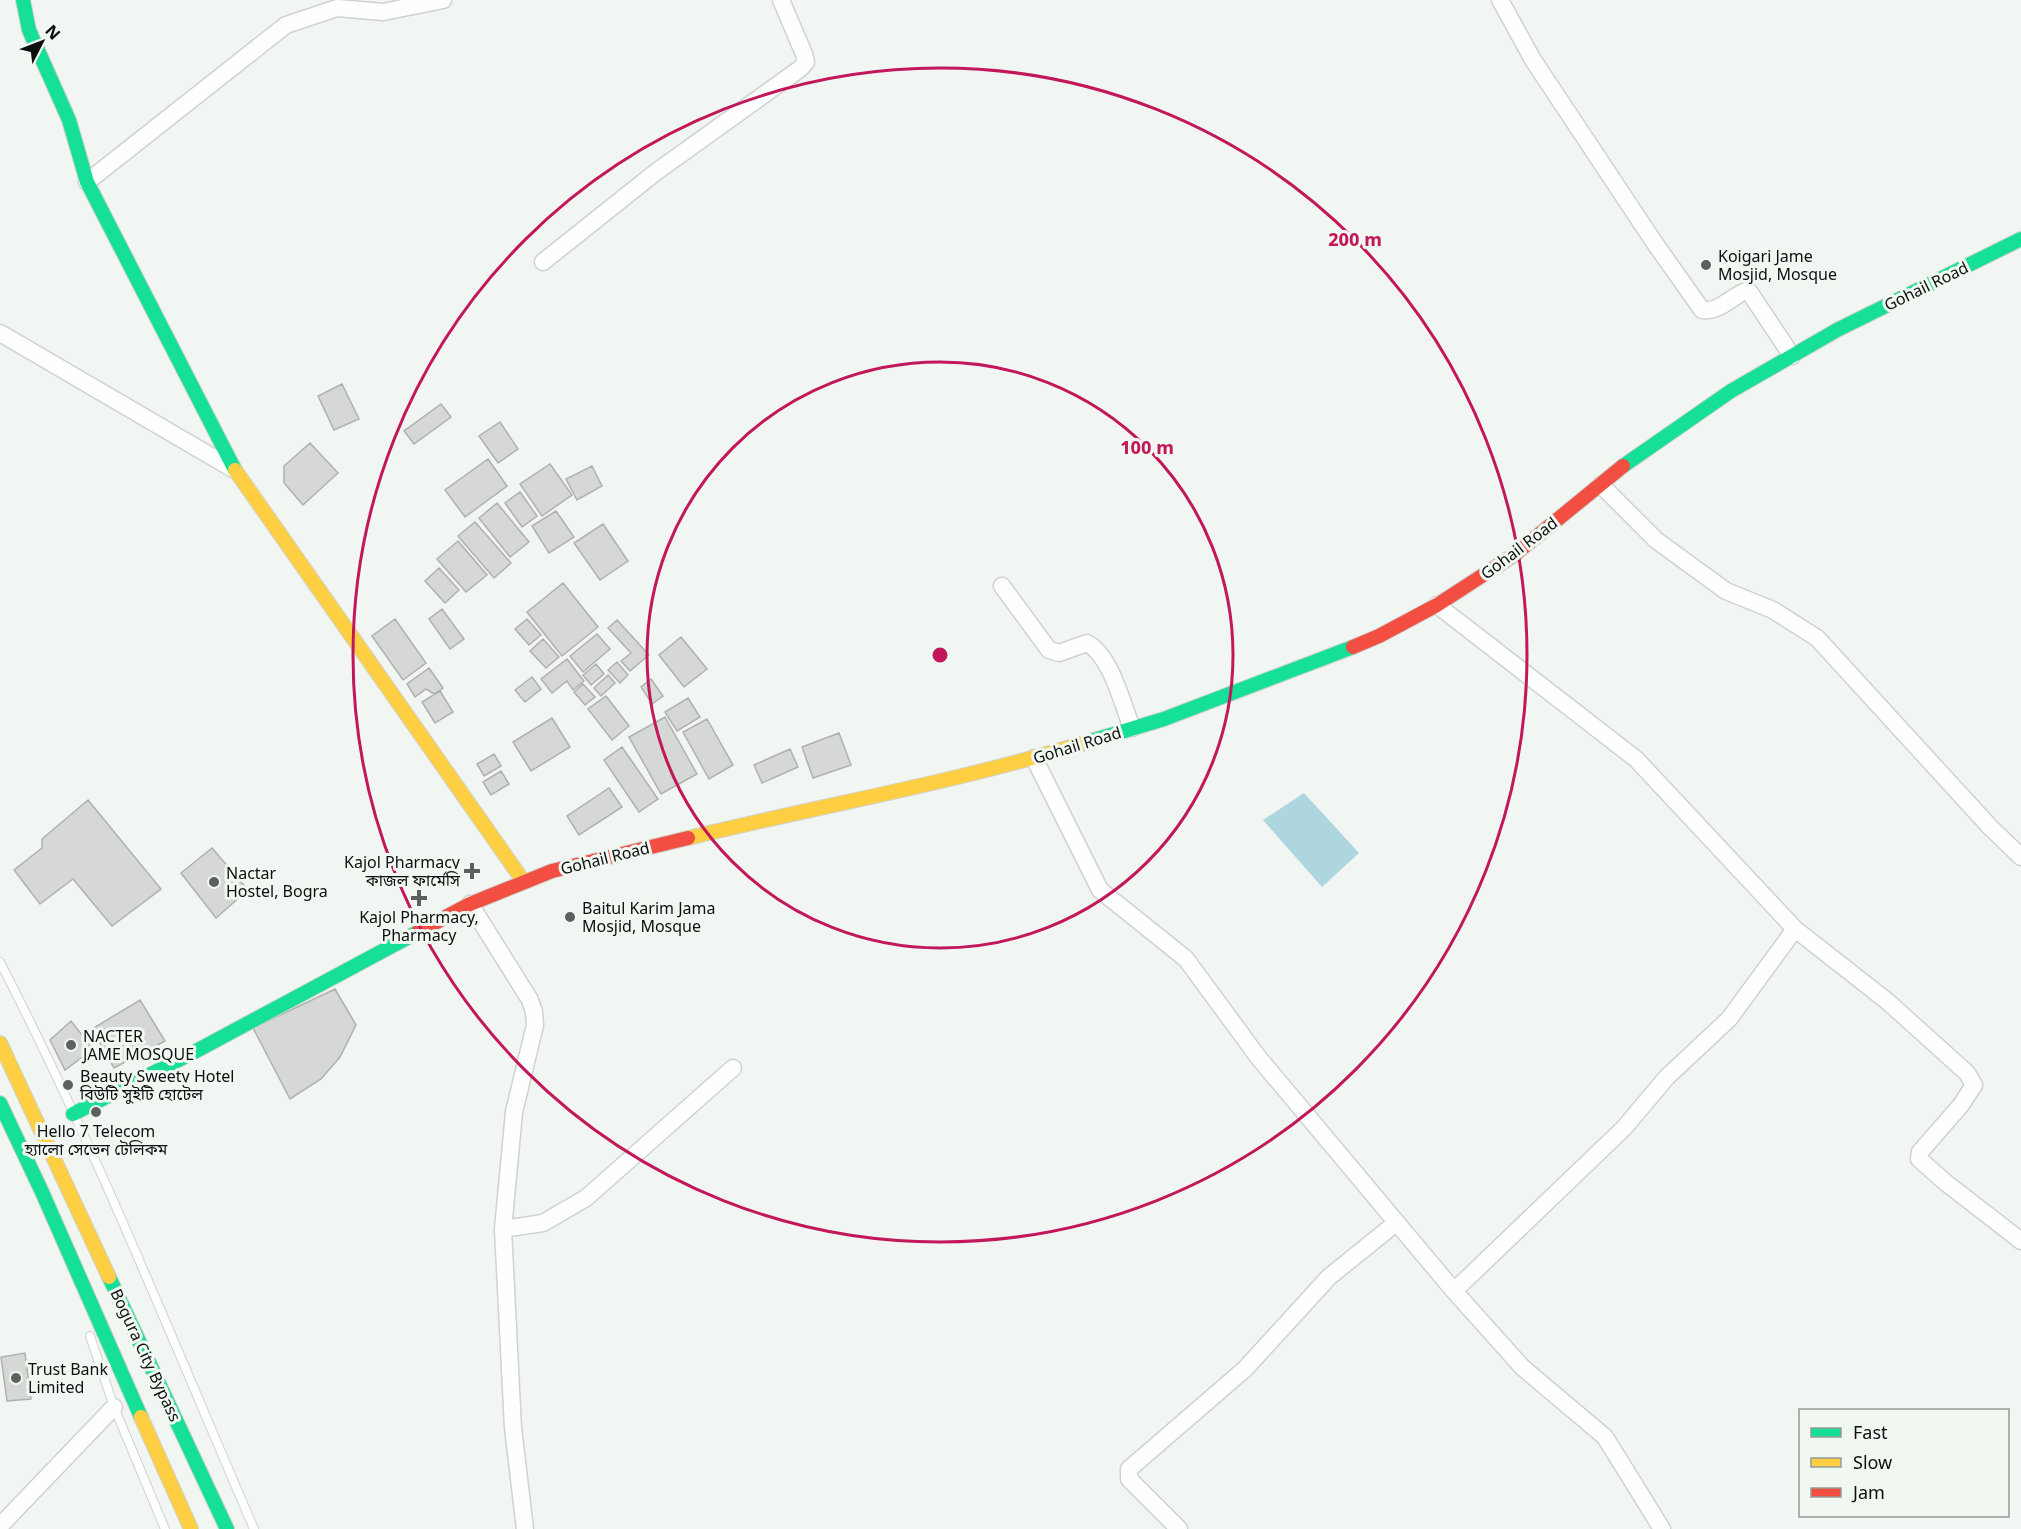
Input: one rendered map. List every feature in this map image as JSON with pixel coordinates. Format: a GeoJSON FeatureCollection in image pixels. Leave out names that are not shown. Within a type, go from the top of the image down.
{"type":"FeatureCollection","features":[{"type":"Feature","properties":{"kind":"main road"},"geometry":{"type":"LineString","coordinates":[[23,0],[29,30],[69,120],[87,182],[234,469],[524,882]]}},
{"type":"Feature","properties":{"kind":"main road","name":"Gohail Road"},"geometry":{"type":"LineString","coordinates":[[73,1114],[198,1050],[470,904],[552,871],[791,813],[870,798],[1034,758],[1132,728],[1274,678],[1379,636],[1437,605],[1515,555],[1601,484],[1731,392],[1838,330],[2021,239]]}},
{"type":"Feature","properties":{"kind":"main road","name":"Bogura City Bypass"},"geometry":{"type":"LineString","coordinates":[[0,1043],[227,1529]]}},
{"type":"Feature","properties":{"kind":"main road","name":"Bogura City Bypass"},"geometry":{"type":"LineString","coordinates":[[0,1103],[42,1192],[191,1529]]}},
{"type":"Feature","properties":{"kind":"street"},"geometry":{"type":"LineString","coordinates":[[87,182],[286,25],[337,8],[383,12],[443,0]]}},
{"type":"Feature","properties":{"kind":"street"},"geometry":{"type":"LineString","coordinates":[[543,262],[656,172],[801,68],[806,62],[804,54],[781,0]]}},
{"type":"Feature","properties":{"kind":"street"},"geometry":{"type":"LineString","coordinates":[[1500,0],[1533,60],[1702,310],[1708,311],[1719,307],[1748,290],[1792,356]]}},
{"type":"Feature","properties":{"kind":"street"},"geometry":{"type":"LineString","coordinates":[[0,333],[234,469]]}},
{"type":"Feature","properties":{"kind":"street"},"geometry":{"type":"LineString","coordinates":[[1601,484],[1656,540],[1726,591],[1773,610],[1817,638],[1990,827],[2021,857]]}},
{"type":"Feature","properties":{"kind":"street"},"geometry":{"type":"LineString","coordinates":[[1002,586],[1048,650],[1059,653],[1087,643],[1095,647],[1105,660],[1132,728]]}},
{"type":"Feature","properties":{"kind":"street"},"geometry":{"type":"LineString","coordinates":[[1437,605],[1636,759],[1795,929],[1887,1001],[1967,1073],[1974,1085],[1961,1106],[1920,1152],[1919,1159],[2021,1241]]}},
{"type":"Feature","properties":{"kind":"street"},"geometry":{"type":"LineString","coordinates":[[1034,758],[1100,890],[1186,959],[1258,1057],[1454,1291],[1522,1367],[1605,1437],[1662,1529]]}},
{"type":"Feature","properties":{"kind":"street"},"geometry":{"type":"LineString","coordinates":[[470,904],[530,1000],[536,1025],[514,1112],[503,1229],[513,1428],[525,1529]]}},
{"type":"Feature","properties":{"kind":"street"},"geometry":{"type":"LineString","coordinates":[[1454,1291],[1624,1128],[1667,1077],[1730,1019],[1795,929]]}},
{"type":"Feature","properties":{"kind":"street"},"geometry":{"type":"LineString","coordinates":[[503,1229],[543,1223],[586,1198],[733,1068]]}},
{"type":"Feature","properties":{"kind":"street"},"geometry":{"type":"LineString","coordinates":[[1179,1529],[1129,1479],[1129,1469],[1245,1369],[1329,1277],[1396,1223]]}},
{"type":"Feature","properties":{"kind":"street"},"geometry":{"type":"LineString","coordinates":[[0,1526],[114,1407]]}},
{"type":"Feature","properties":{"kind":"lane"},"geometry":{"type":"LineString","coordinates":[[0,962],[38,1036],[73,1114],[254,1529]]}},
{"type":"Feature","properties":{"kind":"lane"},"geometry":{"type":"LineString","coordinates":[[89,1332],[114,1407],[165,1529]]}},
{"type":"Feature","properties":{"kind":"water"},"geometry":{"type":"Polygon","coordinates":[[[1304,793],[1359,853],[1322,887],[1263,820],[1304,793]]]}},
{"type":"Feature","properties":{"kind":"building"},"geometry":{"type":"Polygon","coordinates":[[[342,384],[359,419],[334,430],[318,396],[342,384]]]}},
{"type":"Feature","properties":{"kind":"building"},"geometry":{"type":"Polygon","coordinates":[[[441,404],[451,417],[414,444],[404,431],[441,404]]]}},
{"type":"Feature","properties":{"kind":"building"},"geometry":{"type":"Polygon","coordinates":[[[500,422],[518,449],[498,463],[479,436],[500,422]]]}},
{"type":"Feature","properties":{"kind":"building"},"geometry":{"type":"Polygon","coordinates":[[[310,443],[338,473],[303,505],[284,483],[284,466],[310,443]]]}},
{"type":"Feature","properties":{"kind":"building"},"geometry":{"type":"Polygon","coordinates":[[[488,459],[507,486],[465,517],[445,490],[488,459]]]}},
{"type":"Feature","properties":{"kind":"building"},"geometry":{"type":"Polygon","coordinates":[[[550,464],[572,495],[542,516],[520,484],[550,464]]]}},
{"type":"Feature","properties":{"kind":"building"},"geometry":{"type":"Polygon","coordinates":[[[592,466],[602,486],[577,500],[566,479],[592,466]]]}},
{"type":"Feature","properties":{"kind":"building"},"geometry":{"type":"Polygon","coordinates":[[[520,492],[537,516],[522,527],[505,503],[520,492]]]}},
{"type":"Feature","properties":{"kind":"building"},"geometry":{"type":"Polygon","coordinates":[[[497,503],[529,542],[510,557],[479,518],[497,503]]]}},
{"type":"Feature","properties":{"kind":"building"},"geometry":{"type":"Polygon","coordinates":[[[556,511],[574,537],[549,553],[532,526],[556,511]]]}},
{"type":"Feature","properties":{"kind":"building"},"geometry":{"type":"Polygon","coordinates":[[[475,522],[511,563],[494,578],[458,536],[475,522]]]}},
{"type":"Feature","properties":{"kind":"building"},"geometry":{"type":"Polygon","coordinates":[[[603,524],[628,561],[600,580],[574,543],[603,524]]]}},
{"type":"Feature","properties":{"kind":"building"},"geometry":{"type":"Polygon","coordinates":[[[458,541],[487,575],[466,592],[437,559],[458,541]]]}},
{"type":"Feature","properties":{"kind":"building"},"geometry":{"type":"Polygon","coordinates":[[[439,568],[459,590],[445,603],[425,581],[439,568]]]}},
{"type":"Feature","properties":{"kind":"building"},"geometry":{"type":"Polygon","coordinates":[[[563,583],[598,627],[562,656],[527,612],[563,583]]]}},
{"type":"Feature","properties":{"kind":"building"},"geometry":{"type":"Polygon","coordinates":[[[442,609],[464,639],[450,649],[429,619],[442,609]]]}},
{"type":"Feature","properties":{"kind":"building"},"geometry":{"type":"Polygon","coordinates":[[[395,619],[426,663],[403,680],[372,636],[395,619]]]}},
{"type":"Feature","properties":{"kind":"building"},"geometry":{"type":"Polygon","coordinates":[[[527,619],[541,635],[529,645],[515,629],[527,619]]]}},
{"type":"Feature","properties":{"kind":"building"},"geometry":{"type":"Polygon","coordinates":[[[617,620],[649,655],[630,671],[621,661],[631,653],[608,628],[617,620]]]}},
{"type":"Feature","properties":{"kind":"building"},"geometry":{"type":"Polygon","coordinates":[[[597,634],[610,649],[583,672],[570,656],[597,634]]]}},
{"type":"Feature","properties":{"kind":"building"},"geometry":{"type":"Polygon","coordinates":[[[681,637],[707,669],[684,687],[659,655],[681,637]]]}},
{"type":"Feature","properties":{"kind":"building"},"geometry":{"type":"Polygon","coordinates":[[[543,639],[559,657],[546,668],[530,651],[543,639]]]}},
{"type":"Feature","properties":{"kind":"building"},"geometry":{"type":"Polygon","coordinates":[[[567,659],[584,681],[573,690],[567,681],[552,693],[541,679],[567,659]]]}},
{"type":"Feature","properties":{"kind":"building"},"geometry":{"type":"Polygon","coordinates":[[[617,662],[628,675],[620,683],[608,670],[617,662]]]}},
{"type":"Feature","properties":{"kind":"building"},"geometry":{"type":"Polygon","coordinates":[[[596,664],[604,674],[591,685],[583,675],[596,664]]]}},
{"type":"Feature","properties":{"kind":"building"},"geometry":{"type":"Polygon","coordinates":[[[429,668],[443,688],[434,694],[426,689],[415,697],[407,684],[429,668]]]}},
{"type":"Feature","properties":{"kind":"building"},"geometry":{"type":"Polygon","coordinates":[[[608,675],[615,683],[601,696],[594,688],[608,675]]]}},
{"type":"Feature","properties":{"kind":"building"},"geometry":{"type":"Polygon","coordinates":[[[532,677],[541,689],[525,702],[515,690],[532,677]]]}},
{"type":"Feature","properties":{"kind":"building"},"geometry":{"type":"Polygon","coordinates":[[[651,679],[663,696],[652,704],[641,687],[651,679]]]}},
{"type":"Feature","properties":{"kind":"building"},"geometry":{"type":"Polygon","coordinates":[[[583,684],[595,697],[585,705],[574,692],[583,684]]]}},
{"type":"Feature","properties":{"kind":"building"},"geometry":{"type":"Polygon","coordinates":[[[440,691],[453,712],[435,723],[422,702],[440,691]]]}},
{"type":"Feature","properties":{"kind":"building"},"geometry":{"type":"Polygon","coordinates":[[[606,696],[629,726],[612,740],[588,709],[606,696]]]}},
{"type":"Feature","properties":{"kind":"building"},"geometry":{"type":"Polygon","coordinates":[[[688,698],[700,717],[677,731],[665,712],[688,698]]]}},
{"type":"Feature","properties":{"kind":"building"},"geometry":{"type":"Polygon","coordinates":[[[665,717],[697,774],[661,794],[629,737],[665,717]]]}},
{"type":"Feature","properties":{"kind":"building"},"geometry":{"type":"Polygon","coordinates":[[[552,718],[570,747],[531,771],[513,742],[552,718]]]}},
{"type":"Feature","properties":{"kind":"building"},"geometry":{"type":"Polygon","coordinates":[[[707,719],[733,765],[709,779],[683,732],[707,719]]]}},
{"type":"Feature","properties":{"kind":"building"},"geometry":{"type":"Polygon","coordinates":[[[839,733],[851,765],[813,778],[802,747],[839,733]]]}},
{"type":"Feature","properties":{"kind":"building"},"geometry":{"type":"Polygon","coordinates":[[[622,747],[658,799],[639,812],[604,760],[622,747]]]}},
{"type":"Feature","properties":{"kind":"building"},"geometry":{"type":"Polygon","coordinates":[[[790,749],[798,767],[762,783],[754,765],[790,749]]]}},
{"type":"Feature","properties":{"kind":"building"},"geometry":{"type":"Polygon","coordinates":[[[494,754],[501,766],[484,776],[477,764],[494,754]]]}},
{"type":"Feature","properties":{"kind":"building"},"geometry":{"type":"Polygon","coordinates":[[[501,771],[509,784],[491,795],[483,782],[501,771]]]}},
{"type":"Feature","properties":{"kind":"building"},"geometry":{"type":"Polygon","coordinates":[[[609,788],[622,807],[579,835],[567,816],[609,788]]]}},
{"type":"Feature","properties":{"kind":"building"},"geometry":{"type":"Polygon","coordinates":[[[88,800],[161,889],[112,926],[73,879],[40,904],[14,870],[42,848],[42,839],[88,800]]]}},
{"type":"Feature","properties":{"kind":"building","name":"Nactar Hostel, Bogra"},"geometry":{"type":"Polygon","coordinates":[[[212,848],[248,890],[216,918],[181,873],[212,848]]]}},
{"type":"Feature","properties":{"kind":"building"},"geometry":{"type":"Polygon","coordinates":[[[335,989],[356,1025],[340,1057],[321,1079],[290,1099],[253,1028],[335,989]]]}},
{"type":"Feature","properties":{"kind":"building"},"geometry":{"type":"Polygon","coordinates":[[[140,1000],[165,1041],[114,1068],[92,1029],[140,1000]]]}},
{"type":"Feature","properties":{"kind":"building","name":"NACTER JAME MOSQUE"},"geometry":{"type":"Polygon","coordinates":[[[71,1021],[93,1049],[65,1070],[50,1040],[71,1021]]]}},
{"type":"Feature","properties":{"kind":"building","name":"Trust Bank Limited"},"geometry":{"type":"Polygon","coordinates":[[[25,1353],[31,1399],[7,1401],[1,1357],[25,1353]]]}},
{"type":"Feature","properties":{"kind":"traffic: fast"},"geometry":{"type":"LineString","coordinates":[[23,0],[29,30],[69,120],[87,182],[235,470]]}},
{"type":"Feature","properties":{"kind":"traffic: fast"},"geometry":{"type":"LineString","coordinates":[[1623,466],[1731,391],[1837,330],[2021,239]]}},
{"type":"Feature","properties":{"kind":"traffic: fast"},"geometry":{"type":"LineString","coordinates":[[1081,744],[1164,719],[1353,647]]}},
{"type":"Feature","properties":{"kind":"traffic: fast"},"geometry":{"type":"LineString","coordinates":[[73,1114],[418,932]]}},
{"type":"Feature","properties":{"kind":"traffic: fast"},"geometry":{"type":"LineString","coordinates":[[0,1103],[42,1192],[141,1417]]}},
{"type":"Feature","properties":{"kind":"traffic: fast"},"geometry":{"type":"LineString","coordinates":[[109,1277],[227,1529]]}},
{"type":"Feature","properties":{"kind":"traffic: slow"},"geometry":{"type":"LineString","coordinates":[[235,470],[524,882]]}},
{"type":"Feature","properties":{"kind":"traffic: slow"},"geometry":{"type":"LineString","coordinates":[[688,838],[984,771],[1081,744]]}},
{"type":"Feature","properties":{"kind":"traffic: slow"},"geometry":{"type":"LineString","coordinates":[[0,1043],[109,1277]]}},
{"type":"Feature","properties":{"kind":"traffic: slow"},"geometry":{"type":"LineString","coordinates":[[141,1417],[191,1529]]}},
{"type":"Feature","properties":{"kind":"traffic: jam"},"geometry":{"type":"LineString","coordinates":[[1353,647],[1437,605],[1514,555],[1623,466]]}},
{"type":"Feature","properties":{"kind":"traffic: jam"},"geometry":{"type":"LineString","coordinates":[[418,932],[470,904],[552,871],[688,838]]}},
{"type":"Feature","properties":{"kind":"place","name":"Koigari Jame Mosjid, Mosque"},"geometry":{"type":"Point","coordinates":[1706,265]}},
{"type":"Feature","properties":{"kind":"place","name":"Kajol Pharmacy কাজল ফার্মেসি"},"geometry":{"type":"Point","coordinates":[472,871]}},
{"type":"Feature","properties":{"kind":"place","name":"Nactar Hostel, Bogra"},"geometry":{"type":"Point","coordinates":[214,882]}},
{"type":"Feature","properties":{"kind":"place","name":"Kajol Pharmacy, Pharmacy"},"geometry":{"type":"Point","coordinates":[419,898]}},
{"type":"Feature","properties":{"kind":"place","name":"Baitul Karim Jama Mosjid, Mosque"},"geometry":{"type":"Point","coordinates":[570,917]}},
{"type":"Feature","properties":{"kind":"place","name":"NACTER JAME MOSQUE"},"geometry":{"type":"Point","coordinates":[71,1045]}},
{"type":"Feature","properties":{"kind":"place","name":"Beauty Sweety Hotel বিউটি সুইটি হোটেল"},"geometry":{"type":"Point","coordinates":[68,1085]}},
{"type":"Feature","properties":{"kind":"place","name":"Hello 7 Telecom হ্যা‌লো সে‌ভেন টে‌লিকম"},"geometry":{"type":"Point","coordinates":[96,1112]}},
{"type":"Feature","properties":{"kind":"place","name":"Trust Bank Limited"},"geometry":{"type":"Point","coordinates":[16,1378]}}]}
